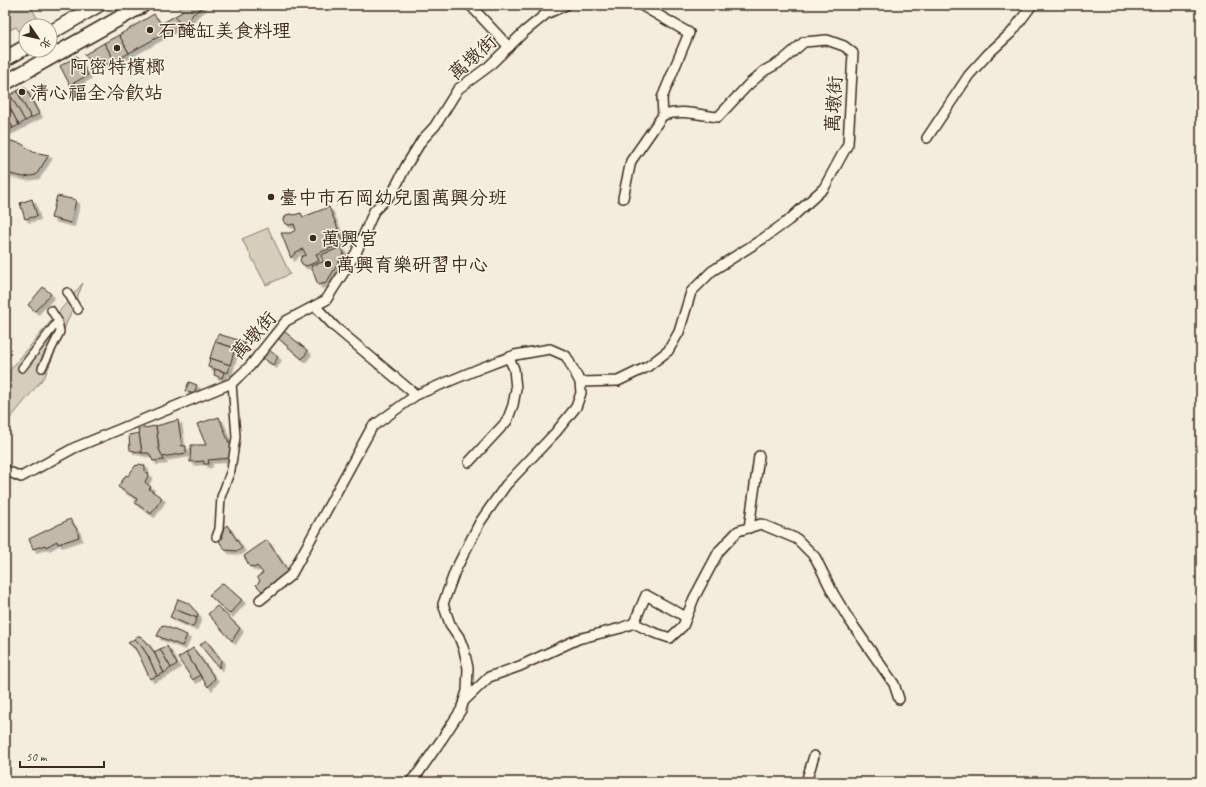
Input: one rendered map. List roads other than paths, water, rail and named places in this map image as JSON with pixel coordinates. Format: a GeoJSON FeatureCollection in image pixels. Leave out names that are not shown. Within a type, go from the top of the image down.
{"type":"FeatureCollection","features":[{"type":"Feature","properties":{"kind":"main road"},"geometry":{"type":"LineString","coordinates":[[58,28],[98,5]]}},
{"type":"Feature","properties":{"kind":"main road"},"geometry":{"type":"LineString","coordinates":[[5,83],[143,5]]}},
{"type":"Feature","properties":{"kind":"main road"},"geometry":{"type":"LineString","coordinates":[[5,59],[18,52]]}},
{"type":"Feature","properties":{"kind":"street"},"geometry":{"type":"LineString","coordinates":[[470,5],[509,47]]}},
{"type":"Feature","properties":{"kind":"street","name":"萬墩街"},"geometry":{"type":"LineString","coordinates":[[5,470],[21,477],[74,448],[232,383],[250,366],[286,321],[326,300],[356,253],[374,211],[392,192],[422,140],[435,126],[458,89],[488,68],[524,32],[546,14],[566,5]]}},
{"type":"Feature","properties":{"kind":"street"},"geometry":{"type":"LineString","coordinates":[[623,198],[631,161],[663,115],[662,98],[689,33],[641,5]]}},
{"type":"Feature","properties":{"kind":"street"},"geometry":{"type":"LineString","coordinates":[[928,138],[969,75],[988,54],[1012,32],[1032,5]]}},
{"type":"Feature","properties":{"kind":"street","name":"萬墩街"},"geometry":{"type":"LineString","coordinates":[[580,382],[618,381],[647,367],[668,351],[678,332],[691,292],[712,271],[758,242],[789,220],[824,188],[848,144],[853,53],[844,46],[827,40],[804,42],[782,61],[764,71],[748,85],[718,117],[704,116],[690,112],[675,112],[663,115]]}},
{"type":"Feature","properties":{"kind":"street"},"geometry":{"type":"LineString","coordinates":[[67,292],[78,310]]}},
{"type":"Feature","properties":{"kind":"street"},"geometry":{"type":"LineString","coordinates":[[316,306],[335,327],[416,395]]}},
{"type":"Feature","properties":{"kind":"street"},"geometry":{"type":"LineString","coordinates":[[42,368],[60,332],[58,321],[52,310]]}},
{"type":"Feature","properties":{"kind":"street"},"geometry":{"type":"LineString","coordinates":[[22,368],[58,321]]}},
{"type":"Feature","properties":{"kind":"street"},"geometry":{"type":"LineString","coordinates":[[260,600],[291,575],[372,427],[416,395],[515,355],[550,349],[566,356],[580,382],[581,393],[576,407],[556,432],[506,485],[480,522],[455,571],[449,587],[443,604],[450,624],[459,637],[464,650],[468,668],[467,691],[461,710],[419,772],[410,782]]}},
{"type":"Feature","properties":{"kind":"street"},"geometry":{"type":"LineString","coordinates":[[468,462],[506,421],[513,404],[516,389],[514,369],[509,358]]}},
{"type":"Feature","properties":{"kind":"street"},"geometry":{"type":"LineString","coordinates":[[216,537],[219,529],[222,497],[231,470],[236,437],[232,383]]}},
{"type":"Feature","properties":{"kind":"street"},"geometry":{"type":"LineString","coordinates":[[749,528],[759,456]]}},
{"type":"Feature","properties":{"kind":"street"},"geometry":{"type":"LineString","coordinates":[[634,623],[652,632],[670,638],[683,626],[694,598],[719,551],[738,531],[761,524],[797,539],[815,557],[833,593],[848,618],[894,684],[898,699]]}},
{"type":"Feature","properties":{"kind":"street"},"geometry":{"type":"LineString","coordinates":[[464,700],[489,677],[520,666],[578,639],[621,628],[634,623],[646,595],[686,618]]}},
{"type":"Feature","properties":{"kind":"street"},"geometry":{"type":"LineString","coordinates":[[806,782],[814,756]]}},
{"type":"Feature","properties":{"kind":"place","name":"石醃缸美食料理"},"geometry":{"type":"Point","coordinates":[150,30]}},
{"type":"Feature","properties":{"kind":"place","name":"阿密特檳榔"},"geometry":{"type":"Point","coordinates":[117,48]}},
{"type":"Feature","properties":{"kind":"place","name":"清心福全冷飲站"},"geometry":{"type":"Point","coordinates":[22,92]}},
{"type":"Feature","properties":{"kind":"place","name":"臺中市石岡幼兒園萬興分班"},"geometry":{"type":"Point","coordinates":[271,197]}},
{"type":"Feature","properties":{"kind":"place","name":"萬興宮"},"geometry":{"type":"Point","coordinates":[313,238]}},
{"type":"Feature","properties":{"kind":"place","name":"萬興育樂研習中心"},"geometry":{"type":"Point","coordinates":[328,264]}}]}
